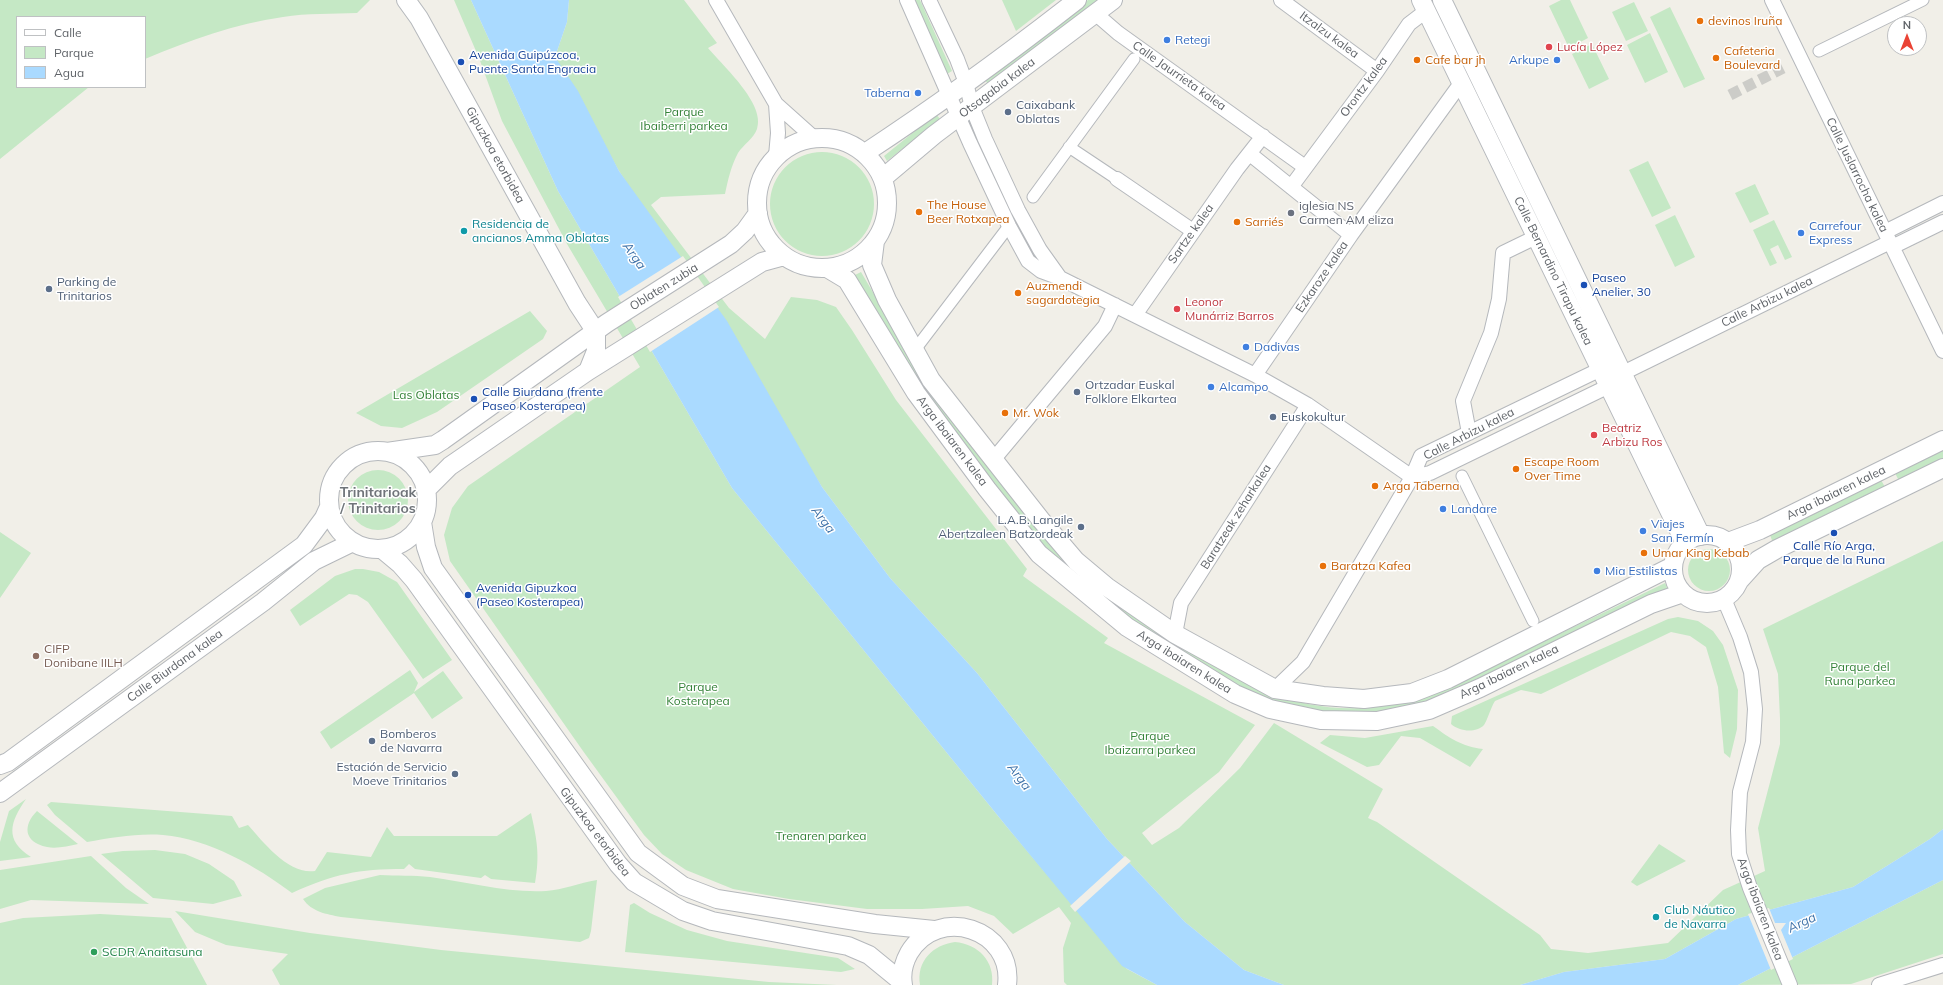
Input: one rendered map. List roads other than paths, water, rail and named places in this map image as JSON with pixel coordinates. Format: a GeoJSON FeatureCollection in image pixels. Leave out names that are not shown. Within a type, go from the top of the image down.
{"type":"FeatureCollection","features":[{"type":"Feature","properties":{"kind":"street","name":"Gipuzkoa etorbidea"},"geometry":{"type":"LineString","coordinates":[[406,0],[419,18],[577,303],[603,326]]}},
{"type":"Feature","properties":{"kind":"street"},"geometry":{"type":"LineString","coordinates":[[716,0],[776,104],[814,138]]}},
{"type":"Feature","properties":{"kind":"street"},"geometry":{"type":"LineString","coordinates":[[907,0],[949,96],[965,112],[985,139],[1018,210],[1040,250],[1060,278]]}},
{"type":"Feature","properties":{"kind":"street"},"geometry":{"type":"LineString","coordinates":[[929,0],[957,59],[966,83],[965,112],[1009,226],[1028,261],[1041,271],[1060,278],[1255,375],[1308,405],[1412,477],[1303,662],[1275,689]]}},
{"type":"Feature","properties":{"kind":"street","name":"Otsagabia kalea"},"geometry":{"type":"LineString","coordinates":[[865,153],[949,96],[1077,0]]}},
{"type":"Feature","properties":{"kind":"street","name":"Otsagabia kalea"},"geometry":{"type":"LineString","coordinates":[[883,178],[965,112],[1113,0]]}},
{"type":"Feature","properties":{"kind":"street","name":"Itzalzu kalea"},"geometry":{"type":"LineString","coordinates":[[1281,0],[1377,71]]}},
{"type":"Feature","properties":{"kind":"street","name":"Calle Bernardino Tirapu kalea"},"geometry":{"type":"LineString","coordinates":[[1442,0],[1701,536]]}},
{"type":"Feature","properties":{"kind":"street","name":"Calle Juslarrocha kalea"},"geometry":{"type":"LineString","coordinates":[[1772,0],[1943,351]]}},
{"type":"Feature","properties":{"kind":"street"},"geometry":{"type":"LineString","coordinates":[[1819,51],[1923,0]]}},
{"type":"Feature","properties":{"kind":"street","name":"Orontz kalea"},"geometry":{"type":"LineString","coordinates":[[1305,167],[1424,5]]}},
{"type":"Feature","properties":{"kind":"street","name":"Calle Bernardino Tirapu kalea"},"geometry":{"type":"LineString","coordinates":[[1424,5],[1685,543]]}},
{"type":"Feature","properties":{"kind":"street","name":"Calle Jaurrieta kalea"},"geometry":{"type":"LineString","coordinates":[[1096,14],[1118,33],[1305,167]]}},
{"type":"Feature","properties":{"kind":"street"},"geometry":{"type":"LineString","coordinates":[[1033,197],[1134,59]]}},
{"type":"Feature","properties":{"kind":"street","name":"Ezkaroze kalea"},"geometry":{"type":"LineString","coordinates":[[1255,375],[1351,235],[1461,83]]}},
{"type":"Feature","properties":{"kind":"street"},"geometry":{"type":"LineString","coordinates":[[776,104],[778,133],[776,156]]}},
{"type":"Feature","properties":{"kind":"street"},"geometry":{"type":"LineString","coordinates":[[1263,136],[1250,154],[1351,235]]}},
{"type":"Feature","properties":{"kind":"street"},"geometry":{"type":"LineString","coordinates":[[814,138],[832,138],[850,144],[865,153],[883,178],[888,200],[885,222],[875,241],[862,255],[851,261],[827,268],[812,267],[798,263],[784,256],[772,244],[763,230],[758,213],[757,196],[761,180],[776,156],[796,143],[814,138]]}},
{"type":"Feature","properties":{"kind":"street"},"geometry":{"type":"LineString","coordinates":[[1069,147],[1193,231]]}},
{"type":"Feature","properties":{"kind":"street","name":"Sartze kalea"},"geometry":{"type":"LineString","coordinates":[[1135,316],[1237,169],[1250,154]]}},
{"type":"Feature","properties":{"kind":"street"},"geometry":{"type":"LineString","coordinates":[[1291,187],[1305,167]]}},
{"type":"Feature","properties":{"kind":"street","name":"Calle Arbizu kalea"},"geometry":{"type":"LineString","coordinates":[[1622,373],[1889,240],[1943,203]]}},
{"type":"Feature","properties":{"kind":"street","name":"Oblaten zubia"},"geometry":{"type":"LineString","coordinates":[[603,326],[718,254],[745,231],[758,213]]}},
{"type":"Feature","properties":{"kind":"street","name":"Calle Arbizu kalea"},"geometry":{"type":"LineString","coordinates":[[1889,240],[1943,222]]}},
{"type":"Feature","properties":{"kind":"street"},"geometry":{"type":"LineString","coordinates":[[914,351],[1009,226]]}},
{"type":"Feature","properties":{"kind":"street"},"geometry":{"type":"LineString","coordinates":[[1469,433],[1463,401],[1491,333],[1499,299],[1503,253],[1536,237]]}},
{"type":"Feature","properties":{"kind":"street","name":"Arga ibaiaren kalea"},"geometry":{"type":"LineString","coordinates":[[875,241],[872,265],[887,300],[931,380],[1040,520],[1076,561],[1107,587],[1175,634],[1275,689],[1364,700],[1412,693],[1448,679],[1673,566]]}},
{"type":"Feature","properties":{"kind":"street"},"geometry":{"type":"LineString","coordinates":[[426,490],[450,466],[588,371],[762,262],[784,256]]}},
{"type":"Feature","properties":{"kind":"street","name":"Arga ibaiaren kalea"},"geometry":{"type":"LineString","coordinates":[[827,268],[847,280],[916,393],[987,489],[1039,554],[1126,627],[1268,713],[1321,720],[1377,721],[1429,710],[1480,688],[1650,604],[1683,593]]}},
{"type":"Feature","properties":{"kind":"street"},"geometry":{"type":"LineString","coordinates":[[994,460],[1106,326],[1115,306]]}},
{"type":"Feature","properties":{"kind":"street"},"geometry":{"type":"LineString","coordinates":[[588,371],[596,351],[603,326]]}},
{"type":"Feature","properties":{"kind":"street"},"geometry":{"type":"LineString","coordinates":[[387,452],[405,459],[418,472],[426,490],[427,506],[422,522],[412,535],[398,545],[382,549],[367,548],[353,542],[341,533],[334,521],[329,507],[330,489],[332,483],[338,472],[351,459],[368,452],[387,452],[435,445],[603,326]]}},
{"type":"Feature","properties":{"kind":"street","name":"Calle Arbizu kalea"},"geometry":{"type":"LineString","coordinates":[[1412,477],[1421,456],[1600,369]]}},
{"type":"Feature","properties":{"kind":"street","name":"Calle Arbizu kalea"},"geometry":{"type":"LineString","coordinates":[[1412,477],[1430,473],[1609,386]]}},
{"type":"Feature","properties":{"kind":"street","name":"Baratzeak zeharkalea"},"geometry":{"type":"LineString","coordinates":[[1175,634],[1181,604],[1308,405]]}},
{"type":"Feature","properties":{"kind":"street","name":"Arga ibaiaren kalea"},"geometry":{"type":"LineString","coordinates":[[1728,542],[1760,530],[1943,440]]}},
{"type":"Feature","properties":{"kind":"street","name":"Arga ibaiaren kalea"},"geometry":{"type":"LineString","coordinates":[[1739,581],[1758,560],[1777,549],[1943,468]]}},
{"type":"Feature","properties":{"kind":"street"},"geometry":{"type":"LineString","coordinates":[[1462,476],[1533,621]]}},
{"type":"Feature","properties":{"kind":"street","name":"Calle Biurdana kalea"},"geometry":{"type":"LineString","coordinates":[[0,765],[8,762],[304,545],[324,518],[329,507]]}},
{"type":"Feature","properties":{"kind":"street","name":"Gipuzkoa etorbidea"},"geometry":{"type":"LineString","coordinates":[[422,522],[426,547],[434,568],[638,853],[683,886],[716,898],[875,924],[934,930]]}},
{"type":"Feature","properties":{"kind":"street"},"geometry":{"type":"LineString","coordinates":[[1701,536],[1715,536],[1728,542],[1735,550],[1740,560],[1741,570],[1739,581],[1730,594],[1724,599],[1703,603],[1692,600],[1683,593],[1677,585],[1674,576],[1673,566],[1679,550],[1685,543],[1701,536]]}},
{"type":"Feature","properties":{"kind":"street","name":"Calle Biurdana kalea"},"geometry":{"type":"LineString","coordinates":[[0,793],[263,602],[314,561],[353,542]]}},
{"type":"Feature","properties":{"kind":"street","name":"Gipuzkoa etorbidea"},"geometry":{"type":"LineString","coordinates":[[382,549],[400,564],[414,580],[618,864],[634,882],[683,910],[712,921],[848,946],[870,955],[902,984]]}},
{"type":"Feature","properties":{"kind":"street","name":"Arga ibaiaren kalea"},"geometry":{"type":"LineString","coordinates":[[1724,599],[1740,637],[1751,672],[1755,708],[1753,742],[1740,792],[1738,830],[1739,854],[1750,888],[1789,983]]}},
{"type":"Feature","properties":{"kind":"street"},"geometry":{"type":"LineString","coordinates":[[902,984],[905,963],[913,946],[934,930],[957,926],[971,929],[983,934],[993,943],[1001,953],[1006,966],[1007,985]]}},
{"type":"Feature","properties":{"kind":"street"},"geometry":{"type":"LineString","coordinates":[[1879,985],[1943,965]]}},
{"type":"Feature","properties":{"kind":"street"},"geometry":{"type":"LineString","coordinates":[[1006,966],[1022,985]]}},
{"type":"Feature","properties":{"kind":"water","name":"Arga"},"geometry":{"type":"Polygon","coordinates":[[[471,0],[569,0],[567,22],[555,57],[578,91],[619,171],[727,321],[822,487],[890,578],[977,673],[1107,839],[1185,922],[1244,970],[1284,985],[1157,985],[1122,966],[1007,827],[732,488],[558,191],[471,0]]]}},
{"type":"Feature","properties":{"kind":"water","name":"Arga"},"geometry":{"type":"Polygon","coordinates":[[[1943,829],[1943,880],[1738,985],[1520,985],[1564,972],[1665,959],[1736,919],[1853,887],[1930,839],[1943,829]]]}},
{"type":"Feature","properties":{"kind":"tunnel"},"geometry":{"type":"LineString","coordinates":[[1730,95],[1783,68]]}},
{"type":"Feature","properties":{"kind":"place","name":"devinos Iruña"},"geometry":{"type":"Point","coordinates":[1700,21]}},
{"type":"Feature","properties":{"kind":"place","name":"Retegi"},"geometry":{"type":"Point","coordinates":[1167,40]}},
{"type":"Feature","properties":{"kind":"place","name":"Lucía López"},"geometry":{"type":"Point","coordinates":[1549,47]}},
{"type":"Feature","properties":{"kind":"place","name":"Cafeteria Boulevard"},"geometry":{"type":"Point","coordinates":[1716,58]}},
{"type":"Feature","properties":{"kind":"place","name":"Cafe bar jh"},"geometry":{"type":"Point","coordinates":[1417,60]}},
{"type":"Feature","properties":{"kind":"place","name":"Arkupe"},"geometry":{"type":"Point","coordinates":[1557,60]}},
{"type":"Feature","properties":{"kind":"place","name":"Avenida Guipúzcoa, Puente Santa Engracia"},"geometry":{"type":"Point","coordinates":[461,62]}},
{"type":"Feature","properties":{"kind":"place","name":"Taberna"},"geometry":{"type":"Point","coordinates":[918,93]}},
{"type":"Feature","properties":{"kind":"place","name":"Caixabank Oblatas"},"geometry":{"type":"Point","coordinates":[1008,112]}},
{"type":"Feature","properties":{"kind":"place","name":"The House Beer Rotxapea"},"geometry":{"type":"Point","coordinates":[919,212]}},
{"type":"Feature","properties":{"kind":"place","name":"iglesia NS Carmen AM eliza"},"geometry":{"type":"Point","coordinates":[1291,213]}},
{"type":"Feature","properties":{"kind":"place","name":"Sarriés"},"geometry":{"type":"Point","coordinates":[1237,222]}},
{"type":"Feature","properties":{"kind":"place","name":"Residencia de ancianos Amma Oblatas"},"geometry":{"type":"Point","coordinates":[464,231]}},
{"type":"Feature","properties":{"kind":"place","name":"Carrefour Express"},"geometry":{"type":"Point","coordinates":[1801,233]}},
{"type":"Feature","properties":{"kind":"place","name":"Paseo Anelier, 30"},"geometry":{"type":"Point","coordinates":[1584,285]}},
{"type":"Feature","properties":{"kind":"place","name":"Parking de Trinitarios"},"geometry":{"type":"Point","coordinates":[49,289]}},
{"type":"Feature","properties":{"kind":"place","name":"Auzmendi sagardotegia"},"geometry":{"type":"Point","coordinates":[1018,293]}},
{"type":"Feature","properties":{"kind":"place","name":"Leonor Munárriz Barros"},"geometry":{"type":"Point","coordinates":[1177,309]}},
{"type":"Feature","properties":{"kind":"place","name":"Dadivas"},"geometry":{"type":"Point","coordinates":[1246,347]}},
{"type":"Feature","properties":{"kind":"place","name":"Alcampo"},"geometry":{"type":"Point","coordinates":[1211,387]}},
{"type":"Feature","properties":{"kind":"place","name":"Ortzadar Euskal Folklore Elkartea"},"geometry":{"type":"Point","coordinates":[1077,392]}},
{"type":"Feature","properties":{"kind":"place","name":"Calle Biurdana (frente Paseo Kosterapea)"},"geometry":{"type":"Point","coordinates":[474,399]}},
{"type":"Feature","properties":{"kind":"place","name":"Mr. Wok"},"geometry":{"type":"Point","coordinates":[1005,413]}},
{"type":"Feature","properties":{"kind":"place","name":"Euskokultur"},"geometry":{"type":"Point","coordinates":[1273,417]}},
{"type":"Feature","properties":{"kind":"place","name":"Beatriz Arbizu Ros"},"geometry":{"type":"Point","coordinates":[1594,435]}},
{"type":"Feature","properties":{"kind":"place","name":"Escape Room Over Time"},"geometry":{"type":"Point","coordinates":[1516,469]}},
{"type":"Feature","properties":{"kind":"place","name":"Arga Taberna"},"geometry":{"type":"Point","coordinates":[1375,486]}},
{"type":"Feature","properties":{"kind":"place","name":"Landare"},"geometry":{"type":"Point","coordinates":[1443,509]}},
{"type":"Feature","properties":{"kind":"place","name":"L.A.B. Langile Abertzaleen Batzordeak"},"geometry":{"type":"Point","coordinates":[1081,527]}},
{"type":"Feature","properties":{"kind":"place","name":"Viajes San Fermín"},"geometry":{"type":"Point","coordinates":[1643,531]}},
{"type":"Feature","properties":{"kind":"place","name":"Calle Río Arga, Parque de la Runa"},"geometry":{"type":"Point","coordinates":[1834,533]}},
{"type":"Feature","properties":{"kind":"place","name":"Umar King Kebab"},"geometry":{"type":"Point","coordinates":[1644,553]}},
{"type":"Feature","properties":{"kind":"place","name":"Baratza Kafea"},"geometry":{"type":"Point","coordinates":[1323,566]}},
{"type":"Feature","properties":{"kind":"place","name":"Mia Estilistas"},"geometry":{"type":"Point","coordinates":[1597,571]}},
{"type":"Feature","properties":{"kind":"place","name":"Avenida Gipuzkoa (Paseo Kosterapea)"},"geometry":{"type":"Point","coordinates":[468,595]}},
{"type":"Feature","properties":{"kind":"place","name":"CIFP Donibane IILH"},"geometry":{"type":"Point","coordinates":[36,656]}},
{"type":"Feature","properties":{"kind":"place","name":"Bomberos de Navarra"},"geometry":{"type":"Point","coordinates":[372,741]}},
{"type":"Feature","properties":{"kind":"place","name":"Estación de Servicio Moeve Trinitarios"},"geometry":{"type":"Point","coordinates":[455,774]}},
{"type":"Feature","properties":{"kind":"place","name":"Club Náutico de Navarra"},"geometry":{"type":"Point","coordinates":[1656,917]}},
{"type":"Feature","properties":{"kind":"place","name":"SCDR Anaitasuna"},"geometry":{"type":"Point","coordinates":[94,952]}},
{"type":"Feature","properties":{"kind":"district","name":"Trinitarioak / Trinitarios"},"geometry":{"type":"Point","coordinates":[378,502]}},
{"type":"Feature","properties":{"kind":"park label","name":"Parque Ibaiberri parkea"},"geometry":{"type":"Point","coordinates":[684,119]}},
{"type":"Feature","properties":{"kind":"park label","name":"Las Oblatas"},"geometry":{"type":"Point","coordinates":[426,395]}},
{"type":"Feature","properties":{"kind":"park label","name":"Parque del Runa parkea"},"geometry":{"type":"Point","coordinates":[1860,674]}},
{"type":"Feature","properties":{"kind":"park label","name":"Parque Kosterapea"},"geometry":{"type":"Point","coordinates":[698,694]}},
{"type":"Feature","properties":{"kind":"park label","name":"Parque Ibaizarra parkea"},"geometry":{"type":"Point","coordinates":[1150,743]}},
{"type":"Feature","properties":{"kind":"park label","name":"Trenaren parkea"},"geometry":{"type":"Point","coordinates":[821,836]}}]}
